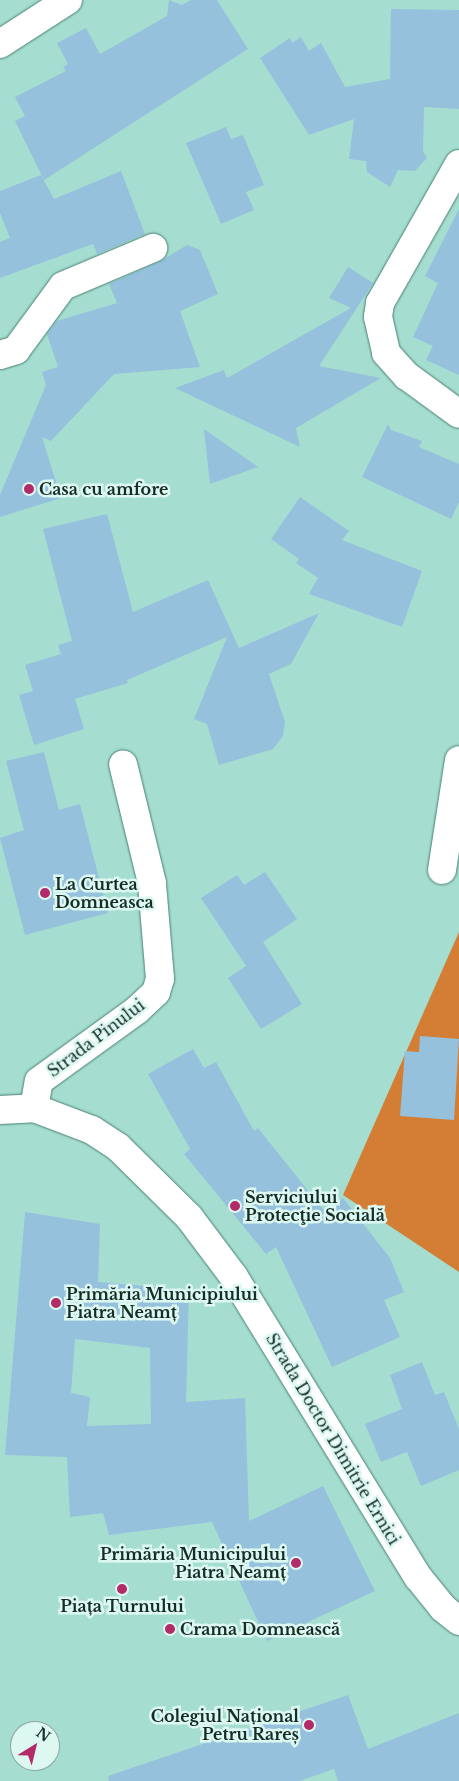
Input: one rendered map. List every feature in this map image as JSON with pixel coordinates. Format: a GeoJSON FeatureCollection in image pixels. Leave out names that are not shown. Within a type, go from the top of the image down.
{"type":"FeatureCollection","features":[{"type":"Feature","properties":{"kind":"street"},"geometry":{"type":"LineString","coordinates":[[0,44],[68,0]]}},
{"type":"Feature","properties":{"kind":"street"},"geometry":{"type":"LineString","coordinates":[[459,164],[380,303],[378,317],[386,353],[407,376],[459,414]]}},
{"type":"Feature","properties":{"kind":"street"},"geometry":{"type":"LineString","coordinates":[[0,355],[16,350],[63,286],[153,248]]}},
{"type":"Feature","properties":{"kind":"street"},"geometry":{"type":"LineString","coordinates":[[442,870],[459,760]]}},
{"type":"Feature","properties":{"kind":"street","name":"Strada Pinului"},"geometry":{"type":"LineString","coordinates":[[34,1108],[38,1081],[137,1010],[156,992],[160,978],[152,883],[123,764]]}},
{"type":"Feature","properties":{"kind":"street","name":"Strada Doctor Dimitrie Ernici"},"geometry":{"type":"LineString","coordinates":[[0,1110],[34,1108],[92,1130],[118,1148],[189,1217],[234,1277],[418,1577],[444,1608],[459,1620]]}},
{"type":"Feature","properties":{"kind":"shaded area"},"geometry":{"type":"Polygon","coordinates":[[[459,932],[459,1272],[343,1195],[459,932]]]}},
{"type":"Feature","properties":{"kind":"building"},"geometry":{"type":"Polygon","coordinates":[[[169,0],[182,5],[191,0],[217,0],[248,49],[44,180],[15,121],[25,116],[15,97],[66,71],[63,67],[68,64],[57,43],[86,28],[100,54],[167,16],[169,0]]]}},
{"type":"Feature","properties":{"kind":"building"},"geometry":{"type":"Polygon","coordinates":[[[391,9],[459,10],[459,109],[424,107],[423,151],[427,158],[415,171],[398,170],[390,187],[367,172],[366,161],[349,159],[354,119],[309,135],[260,58],[290,38],[292,43],[301,37],[309,51],[321,43],[345,87],[390,79],[391,9]]]}},
{"type":"Feature","properties":{"kind":"building"},"geometry":{"type":"Polygon","coordinates":[[[226,127],[231,139],[243,135],[264,185],[246,192],[254,210],[221,224],[186,143],[226,127]]]}},
{"type":"Feature","properties":{"kind":"building"},"geometry":{"type":"Polygon","coordinates":[[[121,171],[145,234],[97,254],[93,244],[0,278],[0,242],[10,238],[0,213],[0,191],[41,175],[54,199],[121,171]]]}},
{"type":"Feature","properties":{"kind":"building"},"geometry":{"type":"Polygon","coordinates":[[[459,209],[459,375],[426,360],[433,346],[413,337],[438,283],[425,276],[459,209]]]}},
{"type":"Feature","properties":{"kind":"building"},"geometry":{"type":"Polygon","coordinates":[[[187,245],[200,250],[218,294],[180,311],[200,367],[114,374],[51,441],[42,437],[61,498],[0,517],[0,495],[46,385],[42,372],[58,367],[47,334],[57,321],[117,303],[109,284],[159,262],[187,245]]]}},
{"type":"Feature","properties":{"kind":"building"},"geometry":{"type":"Polygon","coordinates":[[[348,267],[373,283],[319,366],[381,378],[296,428],[300,447],[175,388],[224,370],[227,378],[351,308],[329,298],[348,267]]]}},
{"type":"Feature","properties":{"kind":"building"},"geometry":{"type":"Polygon","coordinates":[[[388,424],[391,430],[422,441],[419,447],[459,464],[459,502],[451,519],[362,477],[388,424]]]}},
{"type":"Feature","properties":{"kind":"building"},"geometry":{"type":"Polygon","coordinates":[[[204,429],[258,467],[210,484],[204,429]]]}},
{"type":"Feature","properties":{"kind":"building"},"geometry":{"type":"Polygon","coordinates":[[[300,497],[349,531],[342,540],[422,571],[402,627],[309,594],[318,578],[296,563],[299,559],[271,539],[300,497]]]}},
{"type":"Feature","properties":{"kind":"building"},"geometry":{"type":"Polygon","coordinates":[[[107,514],[133,612],[208,580],[239,648],[319,613],[291,664],[269,674],[285,722],[283,736],[273,749],[219,765],[207,724],[194,719],[227,637],[127,680],[128,683],[75,699],[84,729],[34,745],[19,695],[33,691],[25,665],[61,654],[58,645],[72,641],[43,529],[107,514]]]}},
{"type":"Feature","properties":{"kind":"building"},"geometry":{"type":"Polygon","coordinates":[[[44,752],[59,810],[80,804],[108,913],[25,935],[0,838],[24,830],[6,761],[44,752]]]}},
{"type":"Feature","properties":{"kind":"building"},"geometry":{"type":"Polygon","coordinates":[[[265,872],[297,919],[263,942],[302,1004],[261,1029],[228,978],[246,966],[201,898],[237,875],[244,885],[265,872]]]}},
{"type":"Feature","properties":{"kind":"building"},"geometry":{"type":"Polygon","coordinates":[[[420,1036],[459,1039],[454,1120],[400,1116],[405,1051],[419,1052],[420,1036]]]}},
{"type":"Feature","properties":{"kind":"building"},"geometry":{"type":"Polygon","coordinates":[[[193,1049],[204,1068],[216,1062],[254,1131],[258,1128],[325,1212],[343,1198],[390,1258],[404,1292],[384,1300],[400,1337],[332,1367],[276,1247],[266,1254],[184,1154],[190,1149],[148,1074],[193,1049]]]}},
{"type":"Feature","properties":{"kind":"building"},"geometry":{"type":"Polygon","coordinates":[[[25,1212],[100,1224],[98,1282],[189,1290],[186,1402],[245,1398],[249,1521],[323,1486],[375,1591],[267,1641],[212,1522],[109,1535],[103,1513],[70,1517],[67,1457],[5,1455],[25,1212]],[[75,1339],[71,1393],[90,1397],[87,1426],[151,1424],[150,1348],[75,1339]]]}},
{"type":"Feature","properties":{"kind":"building"},"geometry":{"type":"Polygon","coordinates":[[[422,1362],[435,1395],[444,1392],[459,1429],[459,1470],[421,1486],[407,1452],[381,1462],[365,1424],[402,1409],[390,1375],[422,1362]]]}},
{"type":"Feature","properties":{"kind":"building","name":"Colegiul Național Petru Rareș"},"geometry":{"type":"Polygon","coordinates":[[[348,1695],[368,1749],[459,1713],[459,1781],[338,1781],[334,1769],[300,1781],[109,1781],[108,1776],[348,1695]]]}},
{"type":"Feature","properties":{"kind":"place","name":"Casa cu amfore"},"geometry":{"type":"Point","coordinates":[29,489]}},
{"type":"Feature","properties":{"kind":"place","name":"La Curtea Domneasca"},"geometry":{"type":"Point","coordinates":[45,893]}},
{"type":"Feature","properties":{"kind":"place","name":"Serviciului Protecţie Socială"},"geometry":{"type":"Point","coordinates":[235,1206]}},
{"type":"Feature","properties":{"kind":"place","name":"Primăria Municipiului Piatra Neamț"},"geometry":{"type":"Point","coordinates":[56,1303]}},
{"type":"Feature","properties":{"kind":"place","name":"Primăria Municipului Piatra Neamț"},"geometry":{"type":"Point","coordinates":[296,1563]}},
{"type":"Feature","properties":{"kind":"place","name":"Piața Turnului"},"geometry":{"type":"Point","coordinates":[122,1589]}},
{"type":"Feature","properties":{"kind":"place","name":"Crama Domnească"},"geometry":{"type":"Point","coordinates":[170,1629]}},
{"type":"Feature","properties":{"kind":"place","name":"Colegiul Național Petru Rareș"},"geometry":{"type":"Point","coordinates":[309,1725]}}]}
